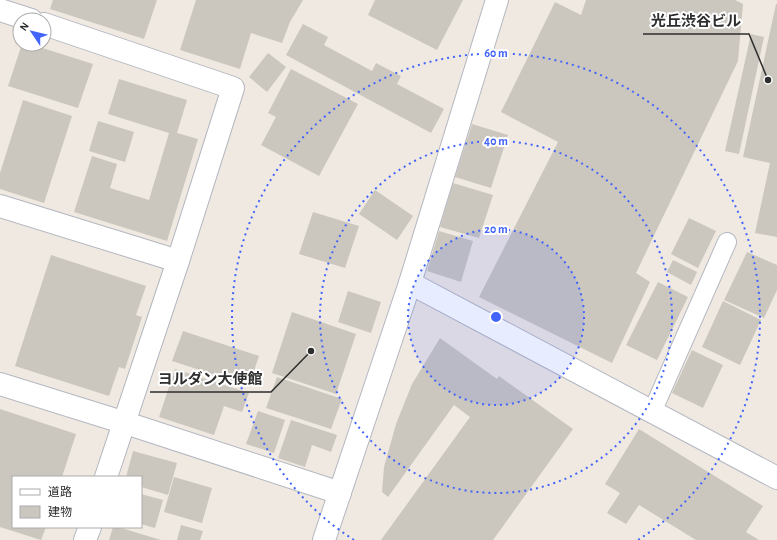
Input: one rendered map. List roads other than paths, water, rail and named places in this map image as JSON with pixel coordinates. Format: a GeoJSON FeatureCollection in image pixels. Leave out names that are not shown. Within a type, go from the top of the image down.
{"type":"FeatureCollection","features":[{"type":"Feature","properties":{"kind":"street"},"geometry":{"type":"LineString","coordinates":[[324,540],[410,283],[497,0]]}},
{"type":"Feature","properties":{"kind":"street"},"geometry":{"type":"LineString","coordinates":[[0,10],[12,14]]}},
{"type":"Feature","properties":{"kind":"street"},"geometry":{"type":"LineString","coordinates":[[52,27],[233,88],[178,261],[106,476]]}},
{"type":"Feature","properties":{"kind":"street"},"geometry":{"type":"LineString","coordinates":[[0,206],[178,261]]}},
{"type":"Feature","properties":{"kind":"street"},"geometry":{"type":"LineString","coordinates":[[410,283],[777,478]]}},
{"type":"Feature","properties":{"kind":"street"},"geometry":{"type":"LineString","coordinates":[[0,384],[124,422],[340,494]]}},
{"type":"Feature","properties":{"kind":"street"},"geometry":{"type":"LineString","coordinates":[[85,540],[90,528]]}},
{"type":"Feature","properties":{"kind":"lane"},"geometry":{"type":"LineString","coordinates":[[652,412],[727,242]]}},
{"type":"Feature","properties":{"kind":"place","name":"光丘渋谷ビル"},"geometry":{"type":"Point","coordinates":[768,80]}},
{"type":"Feature","properties":{"kind":"place","name":"ヨルダン大使館"},"geometry":{"type":"Point","coordinates":[311,351]}}]}
